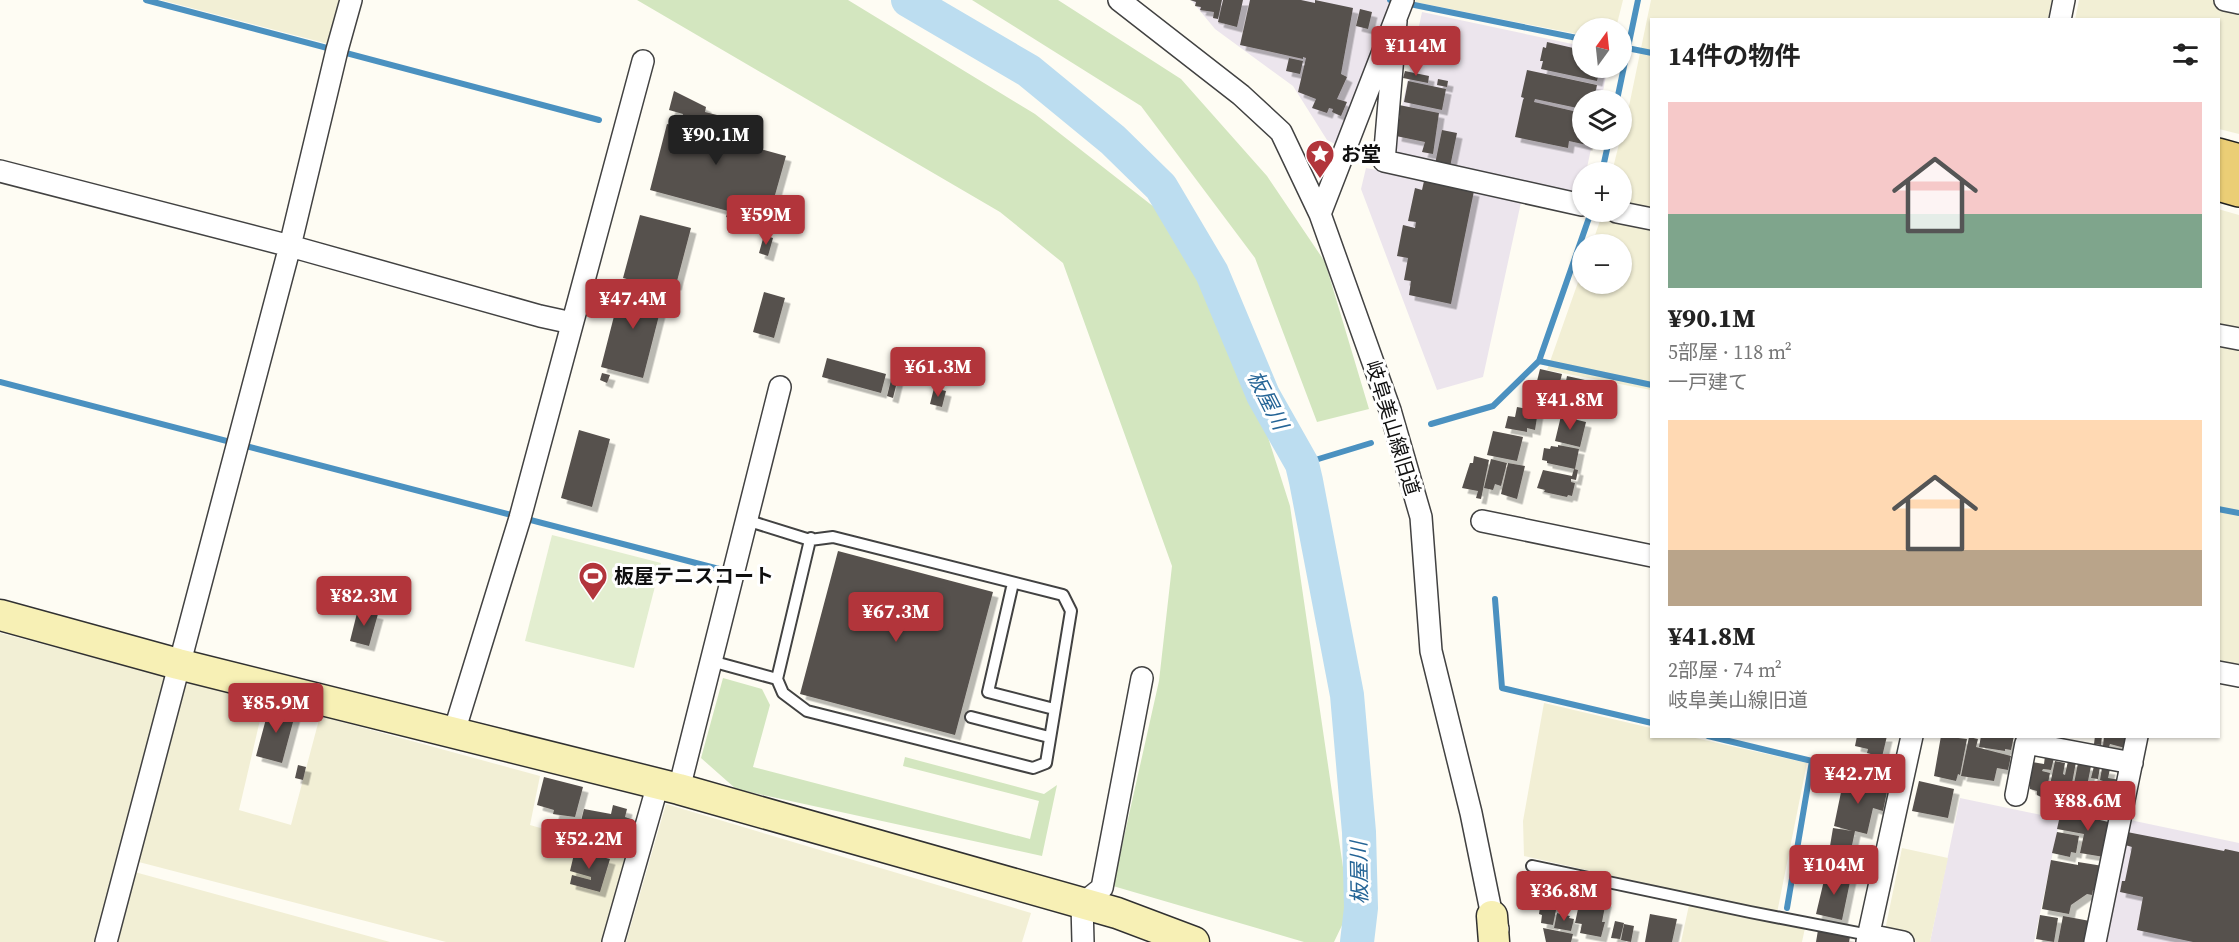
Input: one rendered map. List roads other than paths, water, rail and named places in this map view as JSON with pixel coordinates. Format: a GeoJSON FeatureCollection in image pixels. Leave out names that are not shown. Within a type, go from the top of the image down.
{"type":"FeatureCollection","features":[{"type":"Feature","properties":{"kind":"main road"},"geometry":{"type":"LineString","coordinates":[[2220,156],[2239,161]]}},
{"type":"Feature","properties":{"kind":"main road"},"geometry":{"type":"LineString","coordinates":[[2220,185],[2239,190]]}},
{"type":"Feature","properties":{"kind":"street"},"geometry":{"type":"LineString","coordinates":[[106,942],[290,246],[336,50],[351,0]]}},
{"type":"Feature","properties":{"kind":"street","name":"岐阜美山線旧道"},"geometry":{"type":"LineString","coordinates":[[1119,0],[1241,95],[1281,132],[1320,214],[1390,410],[1421,517],[1431,651],[1471,813],[1496,933]]}},
{"type":"Feature","properties":{"kind":"street"},"geometry":{"type":"LineString","coordinates":[[1320,214],[1403,0]]}},
{"type":"Feature","properties":{"kind":"street"},"geometry":{"type":"LineString","coordinates":[[2060,18],[2064,0]]}},
{"type":"Feature","properties":{"kind":"street"},"geometry":{"type":"LineString","coordinates":[[2225,0],[2239,3]]}},
{"type":"Feature","properties":{"kind":"street"},"geometry":{"type":"LineString","coordinates":[[1396,21],[1384,161],[1572,203]]}},
{"type":"Feature","properties":{"kind":"street"},"geometry":{"type":"LineString","coordinates":[[454,732],[520,518],[643,61]]}},
{"type":"Feature","properties":{"kind":"street"},"geometry":{"type":"LineString","coordinates":[[0,171],[290,246],[540,316],[572,322]]}},
{"type":"Feature","properties":{"kind":"street"},"geometry":{"type":"LineString","coordinates":[[1632,215],[1650,219]]}},
{"type":"Feature","properties":{"kind":"street"},"geometry":{"type":"LineString","coordinates":[[2220,335],[2239,339]]}},
{"type":"Feature","properties":{"kind":"street"},"geometry":{"type":"LineString","coordinates":[[613,942],[711,661],[780,387]]}},
{"type":"Feature","properties":{"kind":"street"},"geometry":{"type":"LineString","coordinates":[[1482,521],[1650,556]]}},
{"type":"Feature","properties":{"kind":"street"},"geometry":{"type":"LineString","coordinates":[[0,615],[178,664],[668,787],[1117,913],[1194,942]]}},
{"type":"Feature","properties":{"kind":"street"},"geometry":{"type":"LineString","coordinates":[[2220,672],[2239,676]]}},
{"type":"Feature","properties":{"kind":"street"},"geometry":{"type":"LineString","coordinates":[[1082,904],[1102,888],[1142,678]]}},
{"type":"Feature","properties":{"kind":"street"},"geometry":{"type":"LineString","coordinates":[[1903,942],[1868,938],[1912,738]]}},
{"type":"Feature","properties":{"kind":"street"},"geometry":{"type":"LineString","coordinates":[[2096,942],[2137,738]]}},
{"type":"Feature","properties":{"kind":"street"},"geometry":{"type":"LineString","coordinates":[[2016,795],[2026,743],[2132,763]]}},
{"type":"Feature","properties":{"kind":"street"},"geometry":{"type":"LineString","coordinates":[[1082,904],[1083,942]]}},
{"type":"Feature","properties":{"kind":"lane"},"geometry":{"type":"LineString","coordinates":[[746,520],[811,539],[833,537],[1063,596],[1071,611],[1046,763],[1033,768],[807,711],[783,693],[777,679],[811,539]]}},
{"type":"Feature","properties":{"kind":"lane"},"geometry":{"type":"LineString","coordinates":[[1013,583],[988,692],[1054,709]]}},
{"type":"Feature","properties":{"kind":"lane"},"geometry":{"type":"LineString","coordinates":[[711,661],[777,679]]}},
{"type":"Feature","properties":{"kind":"lane"},"geometry":{"type":"LineString","coordinates":[[971,717],[1049,737]]}},
{"type":"Feature","properties":{"kind":"lane"},"geometry":{"type":"LineString","coordinates":[[1532,866],[1868,938]]}},
{"type":"Feature","properties":{"kind":"waterway"},"geometry":{"type":"LineString","coordinates":[[146,0],[599,120]]}},
{"type":"Feature","properties":{"kind":"waterway","name":"板屋川"},"geometry":{"type":"LineString","coordinates":[[908,0],[1029,71],[1113,140],[1161,187],[1212,273],[1263,395],[1302,464],[1306,481],[1347,695],[1359,832],[1361,908],[1357,942]]}},
{"type":"Feature","properties":{"kind":"waterway"},"geometry":{"type":"LineString","coordinates":[[1390,0],[1572,37]]}},
{"type":"Feature","properties":{"kind":"waterway"},"geometry":{"type":"LineString","coordinates":[[1619,90],[1638,0]]}},
{"type":"Feature","properties":{"kind":"waterway"},"geometry":{"type":"LineString","coordinates":[[1632,49],[1650,53]]}},
{"type":"Feature","properties":{"kind":"waterway"},"geometry":{"type":"LineString","coordinates":[[1604,162],[1607,150]]}},
{"type":"Feature","properties":{"kind":"waterway"},"geometry":{"type":"LineString","coordinates":[[1431,424],[1493,406],[1539,361],[1588,222]]}},
{"type":"Feature","properties":{"kind":"waterway"},"geometry":{"type":"LineString","coordinates":[[1539,361],[1650,385]]}},
{"type":"Feature","properties":{"kind":"waterway"},"geometry":{"type":"LineString","coordinates":[[0,382],[719,569]]}},
{"type":"Feature","properties":{"kind":"waterway"},"geometry":{"type":"LineString","coordinates":[[1302,464],[1371,443]]}},
{"type":"Feature","properties":{"kind":"waterway"},"geometry":{"type":"LineString","coordinates":[[2220,509],[2239,513]]}},
{"type":"Feature","properties":{"kind":"waterway"},"geometry":{"type":"LineString","coordinates":[[1495,599],[1502,688],[1650,723]]}},
{"type":"Feature","properties":{"kind":"waterway"},"geometry":{"type":"LineString","coordinates":[[1716,738],[1812,761],[1787,908]]}},
{"type":"Feature","properties":{"kind":"place","name":"お堂"},"geometry":{"type":"Point","coordinates":[1320,180]}},
{"type":"Feature","properties":{"kind":"place","name":"板屋テニスコート"},"geometry":{"type":"Point","coordinates":[593,602]}}]}
